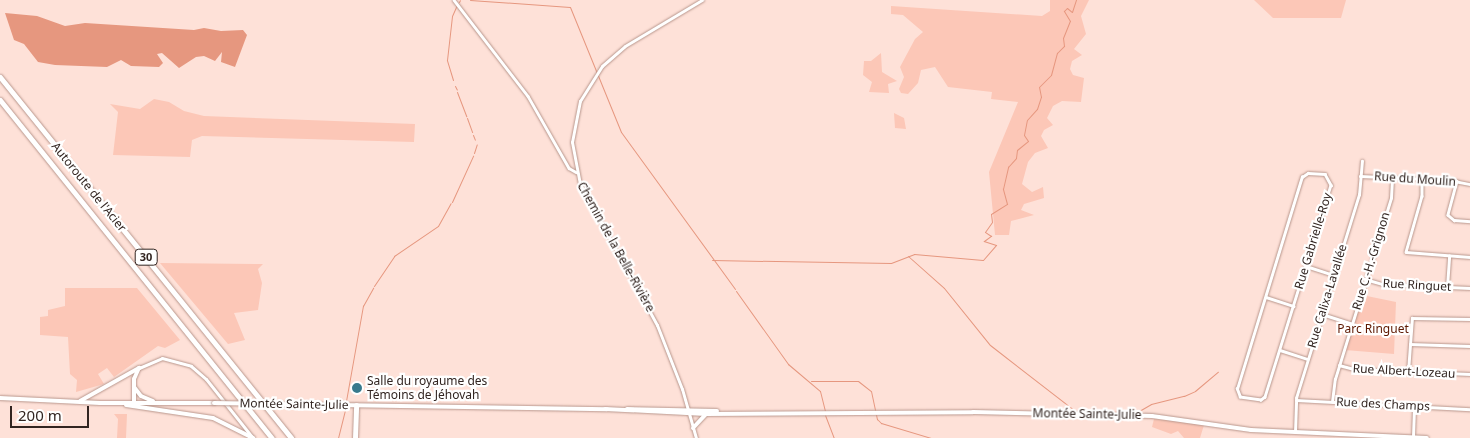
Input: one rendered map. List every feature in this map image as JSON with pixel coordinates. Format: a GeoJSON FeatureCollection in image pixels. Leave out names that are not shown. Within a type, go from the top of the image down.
{"type":"FeatureCollection","features":[{"type":"Feature","properties":{"kind":"highway","name":"Autoroute de l'Acier"},"geometry":{"type":"LineString","coordinates":[[0,77],[291,438]]}},
{"type":"Feature","properties":{"kind":"highway","name":"Autoroute de l'Acier"},"geometry":{"type":"LineString","coordinates":[[0,100],[272,438]]}},
{"type":"Feature","properties":{"kind":"highway"},"geometry":{"type":"LineString","coordinates":[[355,438],[356,405]]}},
{"type":"Feature","properties":{"kind":"main road"},"geometry":{"type":"LineString","coordinates":[[134,403],[134,387],[139,368]]}},
{"type":"Feature","properties":{"kind":"main road"},"geometry":{"type":"LineString","coordinates":[[77,402],[98,394],[139,368]]}},
{"type":"Feature","properties":{"kind":"main road"},"geometry":{"type":"LineString","coordinates":[[134,387],[142,397],[155,402]]}},
{"type":"Feature","properties":{"kind":"main road"},"geometry":{"type":"LineString","coordinates":[[0,398],[122,403],[209,417],[253,438]]}},
{"type":"Feature","properties":{"kind":"main road","name":"Montée Sainte-Julie"},"geometry":{"type":"LineString","coordinates":[[122,403],[356,405],[746,413]]}},
{"type":"Feature","properties":{"kind":"main road","name":"Montée Sainte-Julie"},"geometry":{"type":"LineString","coordinates":[[688,411],[706,414],[828,412],[1152,416],[1251,430],[1427,438]]}},
{"type":"Feature","properties":{"kind":"main road"},"geometry":{"type":"LineString","coordinates":[[693,428],[706,414]]}},
{"type":"Feature","properties":{"kind":"street","name":"Chemin de la Belle-Rivière"},"geometry":{"type":"LineString","coordinates":[[454,0],[528,96],[570,170],[576,172],[585,195],[654,317],[696,438]]}},
{"type":"Feature","properties":{"kind":"street"},"geometry":{"type":"LineString","coordinates":[[576,172],[572,146],[575,119],[584,93],[595,74],[625,46],[702,0]]}},
{"type":"Feature","properties":{"kind":"street","name":"Rue Calixa-Lavallée"},"geometry":{"type":"LineString","coordinates":[[1295,432],[1296,400],[1359,195],[1362,161]]}},
{"type":"Feature","properties":{"kind":"street","name":"Rue Gabrielle-Roy"},"geometry":{"type":"LineString","coordinates":[[1306,173],[1324,174],[1330,178],[1331,185],[1264,398],[1238,396],[1236,391],[1266,297],[1303,176],[1306,173]]}},
{"type":"Feature","properties":{"kind":"street","name":"Rue du Moulin"},"geometry":{"type":"LineString","coordinates":[[1360,176],[1422,178],[1470,184]]}},
{"type":"Feature","properties":{"kind":"street","name":"Rue C.-H.-Grignon"},"geometry":{"type":"LineString","coordinates":[[1332,402],[1339,364],[1391,197],[1392,177]]}},
{"type":"Feature","properties":{"kind":"street"},"geometry":{"type":"LineString","coordinates":[[1422,178],[1422,196],[1405,251],[1409,255],[1470,258]]}},
{"type":"Feature","properties":{"kind":"street"},"geometry":{"type":"LineString","coordinates":[[1457,181],[1448,214],[1454,220],[1470,221]]}},
{"type":"Feature","properties":{"kind":"street"},"geometry":{"type":"LineString","coordinates":[[1447,287],[1449,256]]}},
{"type":"Feature","properties":{"kind":"street"},"geometry":{"type":"LineString","coordinates":[[1306,266],[1334,275]]}},
{"type":"Feature","properties":{"kind":"street","name":"Rue Ringuet"},"geometry":{"type":"LineString","coordinates":[[1365,279],[1382,284],[1470,288]]}},
{"type":"Feature","properties":{"kind":"street"},"geometry":{"type":"LineString","coordinates":[[1266,297],[1294,306]]}},
{"type":"Feature","properties":{"kind":"street"},"geometry":{"type":"LineString","coordinates":[[1322,314],[1352,324]]}},
{"type":"Feature","properties":{"kind":"street"},"geometry":{"type":"LineString","coordinates":[[1408,372],[1414,316],[1470,319]]}},
{"type":"Feature","properties":{"kind":"street"},"geometry":{"type":"LineString","coordinates":[[1410,344],[1470,346]]}},
{"type":"Feature","properties":{"kind":"street"},"geometry":{"type":"LineString","coordinates":[[1280,350],[1308,359]]}},
{"type":"Feature","properties":{"kind":"street"},"geometry":{"type":"LineString","coordinates":[[139,368],[162,358],[191,366],[208,381],[253,438]]}},
{"type":"Feature","properties":{"kind":"street","name":"Rue Albert-Lozeau"},"geometry":{"type":"LineString","coordinates":[[1339,364],[1354,369],[1470,374]]}},
{"type":"Feature","properties":{"kind":"street","name":"Rue des Champs"},"geometry":{"type":"LineString","coordinates":[[1296,400],[1470,409]]}},
{"type":"Feature","properties":{"kind":"street"},"geometry":{"type":"LineString","coordinates":[[1413,438],[1414,406]]}},
{"type":"Feature","properties":{"kind":"green space"},"geometry":{"type":"Polygon","coordinates":[[[1050,0],[1089,0],[1081,16],[1086,34],[1074,49],[1082,55],[1072,61],[1070,69],[1073,75],[1084,78],[1081,102],[1062,101],[1053,106],[1047,118],[1053,125],[1044,130],[1041,136],[1048,148],[1035,153],[1028,162],[1022,184],[1032,192],[1043,187],[1044,198],[1024,204],[1021,210],[1034,215],[1011,221],[1009,235],[995,235],[989,172],[1018,102],[991,99],[992,92],[948,87],[935,67],[921,70],[918,83],[908,94],[901,93],[899,89],[904,77],[900,67],[915,39],[923,32],[903,15],[891,14],[891,6],[1042,16],[1050,11],[1050,0]]]}},
{"type":"Feature","properties":{"kind":"green space"},"geometry":{"type":"Polygon","coordinates":[[[1254,0],[1346,0],[1341,18],[1273,18],[1254,0]]]}},
{"type":"Feature","properties":{"kind":"green space"},"geometry":{"type":"Polygon","coordinates":[[[881,53],[882,72],[897,81],[888,84],[889,93],[869,92],[872,82],[863,75],[864,61],[871,61],[881,53]]]}},
{"type":"Feature","properties":{"kind":"green space"},"geometry":{"type":"Polygon","coordinates":[[[154,99],[169,102],[184,111],[204,116],[415,124],[414,142],[202,136],[192,140],[190,157],[113,155],[118,112],[110,104],[140,109],[154,99]]]}},
{"type":"Feature","properties":{"kind":"green space"},"geometry":{"type":"Polygon","coordinates":[[[894,113],[904,118],[906,129],[895,128],[894,113]]]}},
{"type":"Feature","properties":{"kind":"green space"},"geometry":{"type":"Polygon","coordinates":[[[160,263],[263,264],[258,269],[262,283],[258,310],[234,313],[245,340],[228,344],[160,263]]]}},
{"type":"Feature","properties":{"kind":"green space"},"geometry":{"type":"Polygon","coordinates":[[[65,288],[137,288],[180,340],[165,348],[158,346],[114,377],[107,368],[98,374],[104,384],[76,392],[77,380],[70,374],[68,337],[40,335],[40,317],[48,316],[48,310],[65,306],[65,288]]]}},
{"type":"Feature","properties":{"kind":"green space","name":"Parc Ringuet"},"geometry":{"type":"Polygon","coordinates":[[[1362,295],[1396,302],[1394,354],[1345,350],[1362,295]]]}},
{"type":"Feature","properties":{"kind":"green space"},"geometry":{"type":"Polygon","coordinates":[[[114,414],[127,414],[126,438],[117,438],[118,419],[114,414]]]}},
{"type":"Feature","properties":{"kind":"green space"},"geometry":{"type":"Polygon","coordinates":[[[1154,419],[1204,425],[1200,438],[1184,438],[1178,431],[1171,434],[1152,427],[1154,419]]]}},
{"type":"Feature","properties":{"kind":"shaded area"},"geometry":{"type":"Polygon","coordinates":[[[5,13],[37,16],[65,26],[85,23],[194,30],[204,28],[221,31],[243,30],[247,35],[235,67],[221,62],[222,52],[215,61],[204,56],[196,57],[179,68],[162,53],[157,54],[163,63],[159,67],[131,66],[121,60],[107,67],[55,65],[38,62],[24,44],[14,40],[5,13]]]}},
{"type":"Feature","properties":{"kind":"waterway"},"geometry":{"type":"LineString","coordinates":[[470,0],[570,7],[621,132],[735,289]]}},
{"type":"Feature","properties":{"kind":"waterway"},"geometry":{"type":"LineString","coordinates":[[712,260],[891,263],[914,254],[983,260],[996,245],[984,241],[991,236],[985,232],[992,222],[991,214],[1007,204],[1003,189],[1008,167],[1016,158],[1017,150],[1028,141],[1024,135],[1027,120],[1037,109],[1041,97],[1039,87],[1051,75],[1057,53],[1064,46],[1063,38],[1070,21],[1064,11],[1067,8],[1072,12],[1076,0]]}},
{"type":"Feature","properties":{"kind":"waterway"},"geometry":{"type":"LineString","coordinates":[[453,80],[447,60],[452,16],[457,5]]}},
{"type":"Feature","properties":{"kind":"waterway"},"geometry":{"type":"LineString","coordinates":[[455,86],[457,90]]}},
{"type":"Feature","properties":{"kind":"waterway"},"geometry":{"type":"LineString","coordinates":[[457,92],[466,116]]}},
{"type":"Feature","properties":{"kind":"waterway"},"geometry":{"type":"LineString","coordinates":[[467,118],[472,132]]}},
{"type":"Feature","properties":{"kind":"waterway"},"geometry":{"type":"LineString","coordinates":[[473,135],[475,140]]}},
{"type":"Feature","properties":{"kind":"waterway"},"geometry":{"type":"LineString","coordinates":[[474,153],[477,144]]}},
{"type":"Feature","properties":{"kind":"waterway"},"geometry":{"type":"LineString","coordinates":[[452,202],[473,156]]}},
{"type":"Feature","properties":{"kind":"waterway"},"geometry":{"type":"LineString","coordinates":[[374,286],[394,256],[438,226],[451,203]]}},
{"type":"Feature","properties":{"kind":"waterway"},"geometry":{"type":"LineString","coordinates":[[908,256],[944,288],[990,345],[1075,411]]}},
{"type":"Feature","properties":{"kind":"waterway"},"geometry":{"type":"LineString","coordinates":[[346,401],[363,306],[373,288]]}},
{"type":"Feature","properties":{"kind":"waterway"},"geometry":{"type":"LineString","coordinates":[[736,291],[788,364],[820,391],[825,411]]}},
{"type":"Feature","properties":{"kind":"waterway"},"geometry":{"type":"LineString","coordinates":[[1100,412],[1139,411],[1151,404],[1184,396],[1195,391],[1218,372]]}},
{"type":"Feature","properties":{"kind":"waterway"},"geometry":{"type":"LineString","coordinates":[[811,381],[858,381],[871,391],[877,419],[881,423],[931,438]]}},
{"type":"Feature","properties":{"kind":"waterway"},"geometry":{"type":"LineString","coordinates":[[338,438],[345,410]]}},
{"type":"Feature","properties":{"kind":"waterway"},"geometry":{"type":"LineString","coordinates":[[1085,411],[1096,411]]}},
{"type":"Feature","properties":{"kind":"waterway"},"geometry":{"type":"LineString","coordinates":[[825,415],[834,438]]}},
{"type":"Feature","properties":{"kind":"place","name":"Salle du royaume des Témoins de Jéhovah"},"geometry":{"type":"Point","coordinates":[357,388]}}]}
